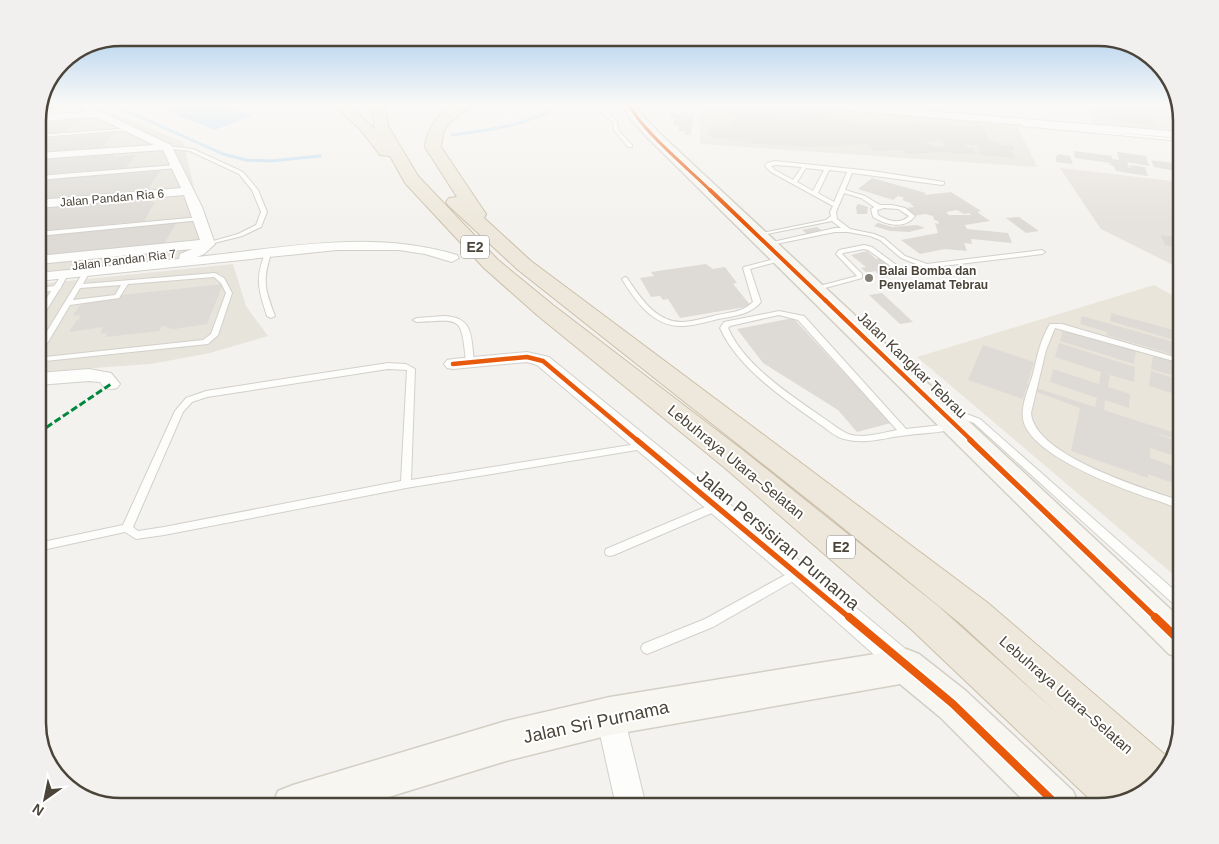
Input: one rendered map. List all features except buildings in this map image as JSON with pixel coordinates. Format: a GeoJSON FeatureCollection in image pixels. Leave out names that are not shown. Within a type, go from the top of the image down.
{"type":"FeatureCollection","features":[{"type":"Feature","properties":{"kind":"highway"},"geometry":{"type":"LineString","coordinates":[[380,143],[411,179]]}},
{"type":"Feature","properties":{"kind":"highway","name":"Lebuhraya Utara–Selatan"},"geometry":{"type":"LineString","coordinates":[[391,143],[411,179],[491,264],[511,282],[735,460],[925,618],[1117,795]]}},
{"type":"Feature","properties":{"kind":"highway"},"geometry":{"type":"LineString","coordinates":[[408,143],[413,151]]}},
{"type":"Feature","properties":{"kind":"highway"},"geometry":{"type":"LineString","coordinates":[[433,143],[433,147],[471,204],[484,229]]}},
{"type":"Feature","properties":{"kind":"highway","name":"Lebuhraya Utara–Selatan"},"geometry":{"type":"LineString","coordinates":[[431,174],[456,202],[524,265],[585,314],[841,508],[974,614],[1153,773]]}},
{"type":"Feature","properties":{"kind":"street"},"geometry":{"type":"LineString","coordinates":[[160,143],[167,147],[200,219],[205,243],[199,252],[167,264]]}},
{"type":"Feature","properties":{"kind":"street","name":"Jalan Kangkar Tebrau"},"geometry":{"type":"LineString","coordinates":[[662,143],[1173,633]]}},
{"type":"Feature","properties":{"kind":"street"},"geometry":{"type":"LineString","coordinates":[[46,155],[167,147]]}},
{"type":"Feature","properties":{"kind":"street","name":"Jalan Pandan Ria 6"},"geometry":{"type":"LineString","coordinates":[[46,203],[187,191]]}},
{"type":"Feature","properties":{"kind":"street"},"geometry":{"type":"LineString","coordinates":[[46,259],[205,243]]}},
{"type":"Feature","properties":{"kind":"street","name":"Jalan Pandan Ria 7"},"geometry":{"type":"LineString","coordinates":[[46,269],[161,257],[192,249],[205,243]]}},
{"type":"Feature","properties":{"kind":"street"},"geometry":{"type":"LineString","coordinates":[[167,264],[386,245],[441,254],[452,258]]}},
{"type":"Feature","properties":{"kind":"street","name":"Jalan Pandan Ria 7"},"geometry":{"type":"LineString","coordinates":[[46,277],[92,276],[167,264]]}},
{"type":"Feature","properties":{"kind":"street","name":"Jalan Persisiran Purnama"},"geometry":{"type":"LineString","coordinates":[[462,362],[527,357],[543,362],[953,704],[1050,798]]}},
{"type":"Feature","properties":{"kind":"street"},"geometry":{"type":"LineString","coordinates":[[46,378],[89,375],[105,377],[111,384]]}},
{"type":"Feature","properties":{"kind":"street","name":"Jalan Sri Purnama"},"geometry":{"type":"LineString","coordinates":[[319,798],[506,741],[610,716],[906,666]]}},
{"type":"Feature","properties":{"kind":"street"},"geometry":{"type":"LineString","coordinates":[[610,716],[629,798]]}},
{"type":"Feature","properties":{"kind":"lane"},"geometry":{"type":"LineString","coordinates":[[167,147],[191,150],[241,173],[255,190],[264,212],[259,226],[240,235],[205,243]]}},
{"type":"Feature","properties":{"kind":"lane"},"geometry":{"type":"LineString","coordinates":[[836,205],[773,171],[768,166],[769,164],[827,168],[942,183]]}},
{"type":"Feature","properties":{"kind":"lane"},"geometry":{"type":"LineString","coordinates":[[794,183],[805,166]]}},
{"type":"Feature","properties":{"kind":"lane"},"geometry":{"type":"LineString","coordinates":[[46,177],[175,167]]}},
{"type":"Feature","properties":{"kind":"lane"},"geometry":{"type":"LineString","coordinates":[[815,193],[827,168]]}},
{"type":"Feature","properties":{"kind":"lane"},"geometry":{"type":"LineString","coordinates":[[848,230],[837,223],[833,217],[833,212],[850,171]]}},
{"type":"Feature","properties":{"kind":"lane"},"geometry":{"type":"LineString","coordinates":[[841,191],[863,197],[878,207],[891,206],[905,210],[912,216],[911,220],[901,223],[886,222],[877,217],[873,212],[878,207]]}},
{"type":"Feature","properties":{"kind":"lane"},"geometry":{"type":"LineString","coordinates":[[625,279],[639,301],[667,321],[686,324],[749,310],[758,302],[746,268],[788,230],[828,221],[833,217]]}},
{"type":"Feature","properties":{"kind":"lane"},"geometry":{"type":"LineString","coordinates":[[46,233],[200,219]]}},
{"type":"Feature","properties":{"kind":"lane"},"geometry":{"type":"LineString","coordinates":[[788,230],[799,238]]}},
{"type":"Feature","properties":{"kind":"lane"},"geometry":{"type":"LineString","coordinates":[[770,246],[835,230],[848,230],[882,239],[903,257],[926,266],[1042,252]]}},
{"type":"Feature","properties":{"kind":"lane"},"geometry":{"type":"LineString","coordinates":[[813,289],[860,277],[839,254],[841,251],[864,246],[870,248],[904,273]]}},
{"type":"Feature","properties":{"kind":"lane"},"geometry":{"type":"LineString","coordinates":[[268,254],[261,273],[261,288],[271,316]]}},
{"type":"Feature","properties":{"kind":"lane"},"geometry":{"type":"LineString","coordinates":[[46,339],[78,286],[92,276],[126,282],[218,275],[227,286],[229,292],[213,338],[200,343],[46,359]]}},
{"type":"Feature","properties":{"kind":"lane"},"geometry":{"type":"LineString","coordinates":[[78,286],[92,276]]}},
{"type":"Feature","properties":{"kind":"lane"},"geometry":{"type":"LineString","coordinates":[[48,289],[60,278]]}},
{"type":"Feature","properties":{"kind":"lane"},"geometry":{"type":"LineString","coordinates":[[48,289],[60,278]]}},
{"type":"Feature","properties":{"kind":"lane"},"geometry":{"type":"LineString","coordinates":[[46,304],[60,278]]}},
{"type":"Feature","properties":{"kind":"lane"},"geometry":{"type":"LineString","coordinates":[[68,302],[118,297],[126,282]]}},
{"type":"Feature","properties":{"kind":"lane"},"geometry":{"type":"LineString","coordinates":[[904,432],[801,318],[779,313],[727,324],[724,328],[725,335],[749,364],[844,436],[856,440],[871,439],[904,432],[957,426]]}},
{"type":"Feature","properties":{"kind":"lane"},"geometry":{"type":"LineString","coordinates":[[416,320],[447,317],[460,321],[465,327],[462,362]]}},
{"type":"Feature","properties":{"kind":"lane"},"geometry":{"type":"LineString","coordinates":[[1173,358],[1060,326],[1053,326],[1041,357],[1027,413],[1029,424],[1039,436],[1054,450],[1076,465],[1173,502]]}},
{"type":"Feature","properties":{"kind":"lane"},"geometry":{"type":"LineString","coordinates":[[127,528],[179,411],[189,400],[206,394],[388,366],[412,369],[406,484]]}},
{"type":"Feature","properties":{"kind":"lane"},"geometry":{"type":"LineString","coordinates":[[936,406],[976,421],[1173,594]]}},
{"type":"Feature","properties":{"kind":"lane"},"geometry":{"type":"LineString","coordinates":[[46,545],[127,528],[136,535],[164,531],[406,484],[643,446]]}},
{"type":"Feature","properties":{"kind":"lane"},"geometry":{"type":"LineString","coordinates":[[610,552],[717,506]]}},
{"type":"Feature","properties":{"kind":"lane"},"geometry":{"type":"LineString","coordinates":[[646,648],[709,623],[798,573]]}},
{"type":"Feature","properties":{"kind":"shaded area"},"geometry":{"type":"Polygon","coordinates":[[[46,143],[183,143],[209,249],[164,266],[46,275],[46,143]]]}},
{"type":"Feature","properties":{"kind":"shaded area"},"geometry":{"type":"Polygon","coordinates":[[[1026,143],[1037,167],[700,144],[1026,143]]]}},
{"type":"Feature","properties":{"kind":"shaded area"},"geometry":{"type":"Polygon","coordinates":[[[1060,168],[1173,181],[1173,265],[1101,229],[1060,168]]]}},
{"type":"Feature","properties":{"kind":"shaded area"},"geometry":{"type":"Polygon","coordinates":[[[233,264],[246,306],[268,336],[210,353],[151,364],[46,371],[46,283],[233,264]]]}},
{"type":"Feature","properties":{"kind":"shaded area"},"geometry":{"type":"Polygon","coordinates":[[[1154,285],[1173,296],[1173,574],[917,357],[1154,285]]]}},
{"type":"Feature","properties":{"kind":"waterway"},"geometry":{"type":"LineString","coordinates":[[199,143],[223,154],[246,160],[271,161],[320,156]]}},
{"type":"Feature","properties":{"kind":"marked path"},"geometry":{"type":"LineString","coordinates":[[46,428],[111,384]]}},
{"type":"Feature","properties":{"kind":"cycle path"},"geometry":{"type":"LineString","coordinates":[[662,143],[1173,634]]}},
{"type":"Feature","properties":{"kind":"cycle path"},"geometry":{"type":"LineString","coordinates":[[453,364],[527,357],[543,361],[953,704],[1050,798]]}},
{"type":"Feature","properties":{"kind":"place","name":"Balai Bomba dan Penyelamat Tebrau"},"geometry":{"type":"Point","coordinates":[869,278]}}]}
